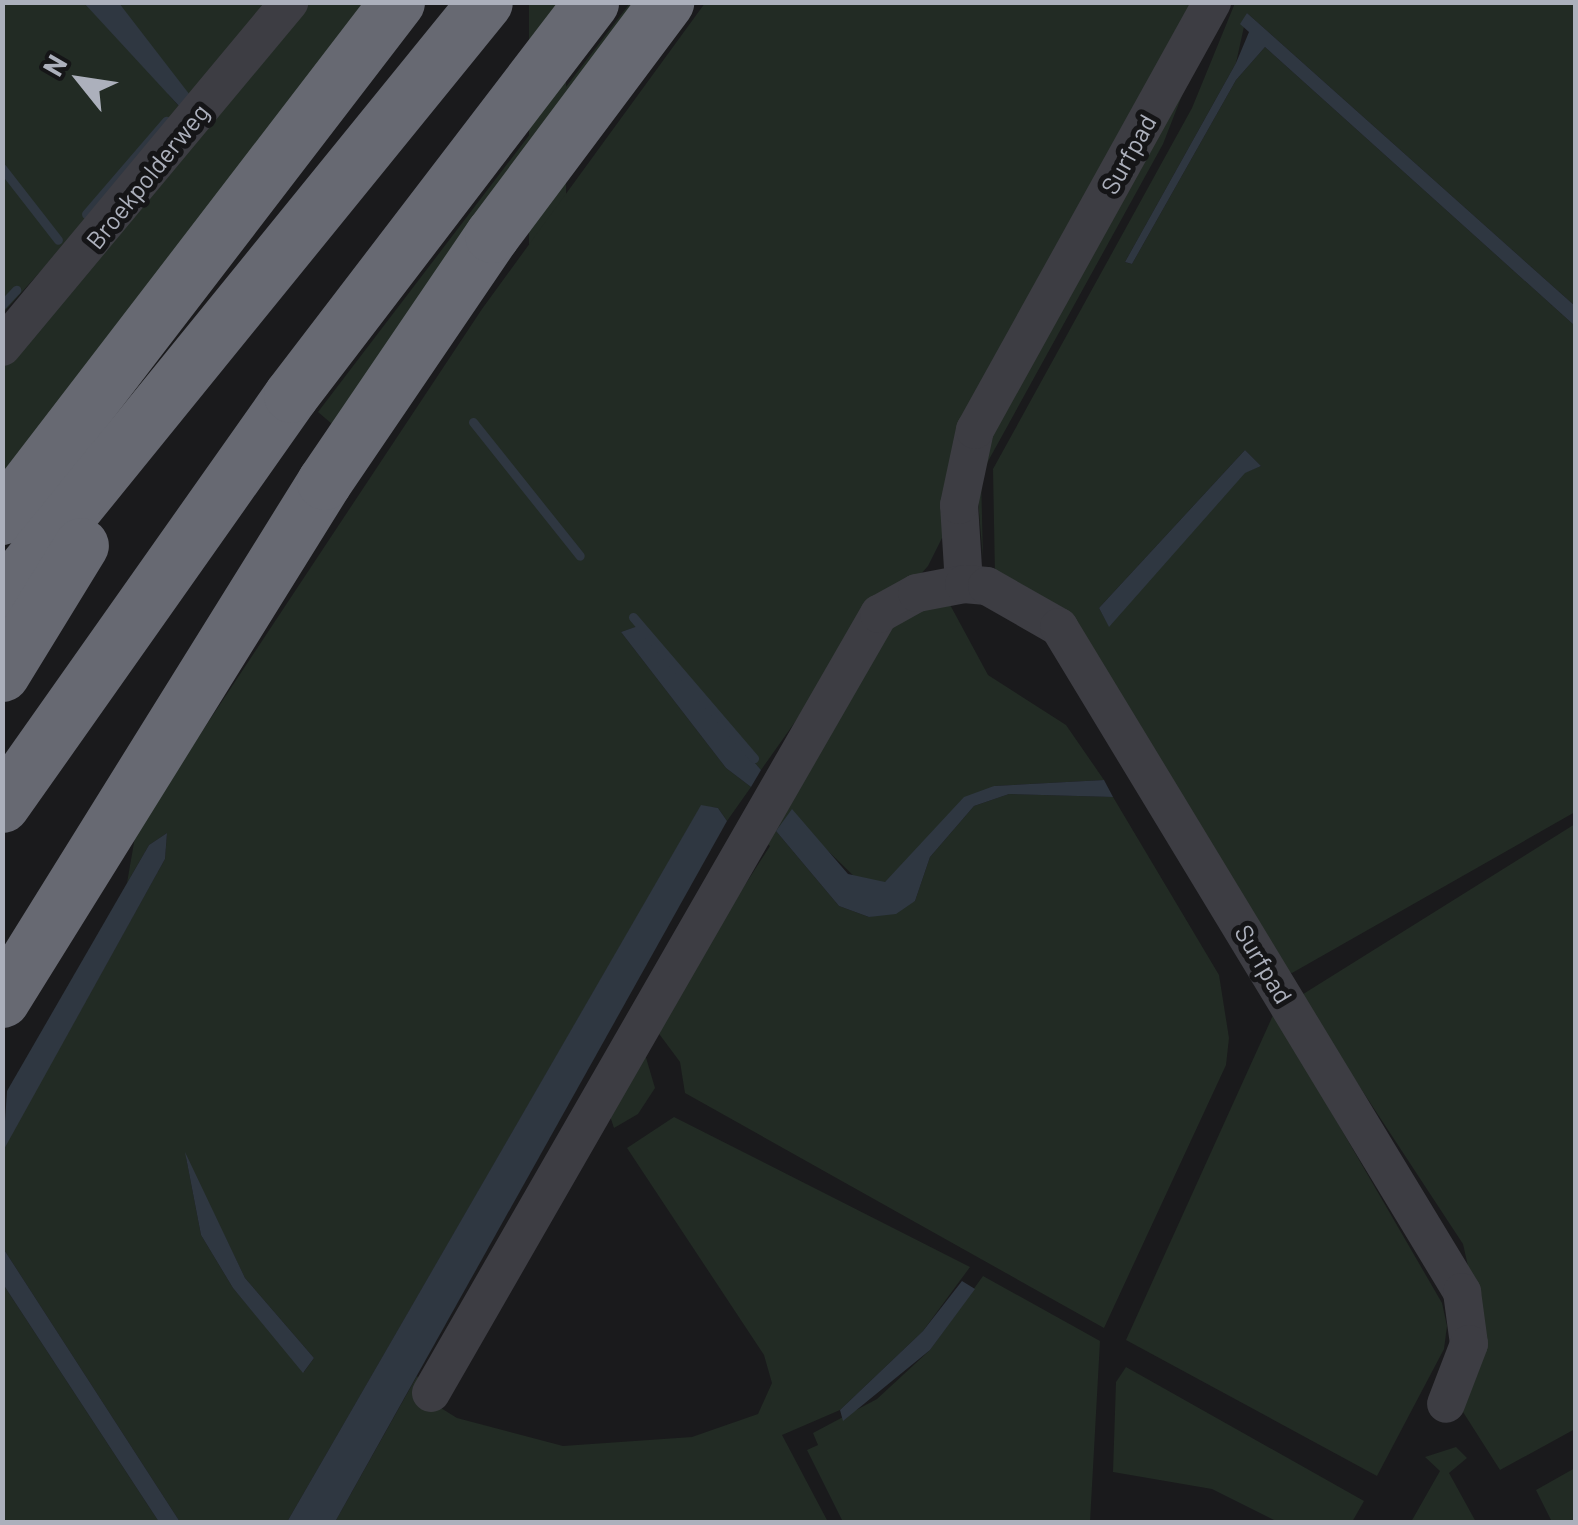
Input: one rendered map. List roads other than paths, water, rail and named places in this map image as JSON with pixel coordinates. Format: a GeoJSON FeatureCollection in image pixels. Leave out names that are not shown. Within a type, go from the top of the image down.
{"type":"FeatureCollection","features":[{"type":"Feature","properties":{"kind":"highway"},"geometry":{"type":"LineString","coordinates":[[2,517],[397,2]]}},
{"type":"Feature","properties":{"kind":"highway"},"geometry":{"type":"LineString","coordinates":[[2,597],[174,393],[485,2]]}},
{"type":"Feature","properties":{"kind":"highway"},"geometry":{"type":"LineString","coordinates":[[2,805],[326,348],[591,2]]}},
{"type":"Feature","properties":{"kind":"highway"},"geometry":{"type":"LineString","coordinates":[[2,1000],[344,451],[514,203],[666,2]]}},
{"type":"Feature","properties":{"kind":"highway"},"geometry":{"type":"LineString","coordinates":[[2,674],[174,393]]}},
{"type":"Feature","properties":{"kind":"street","name":"Broekpolderweg"},"geometry":{"type":"LineString","coordinates":[[2,347],[289,2]]}},
{"type":"Feature","properties":{"kind":"street","name":"Surfpad"},"geometry":{"type":"LineString","coordinates":[[964,584],[959,505],[975,430],[1212,2]]}},
{"type":"Feature","properties":{"kind":"street","name":"Surfpad"},"geometry":{"type":"LineString","coordinates":[[431,1394],[582,1124],[879,614],[917,593],[964,584],[988,586],[1059,627],[1462,1292],[1469,1344],[1446,1404]]}},
{"type":"Feature","properties":{"kind":"waterway"},"geometry":{"type":"LineString","coordinates":[[86,214],[166,121]]}},
{"type":"Feature","properties":{"kind":"waterway"},"geometry":{"type":"LineString","coordinates":[[2,168],[58,240]]}},
{"type":"Feature","properties":{"kind":"waterway"},"geometry":{"type":"LineString","coordinates":[[2,305],[16,290]]}},
{"type":"Feature","properties":{"kind":"waterway"},"geometry":{"type":"LineString","coordinates":[[473,422],[580,556]]}},
{"type":"Feature","properties":{"kind":"waterway"},"geometry":{"type":"LineString","coordinates":[[633,617],[754,758]]}}]}
